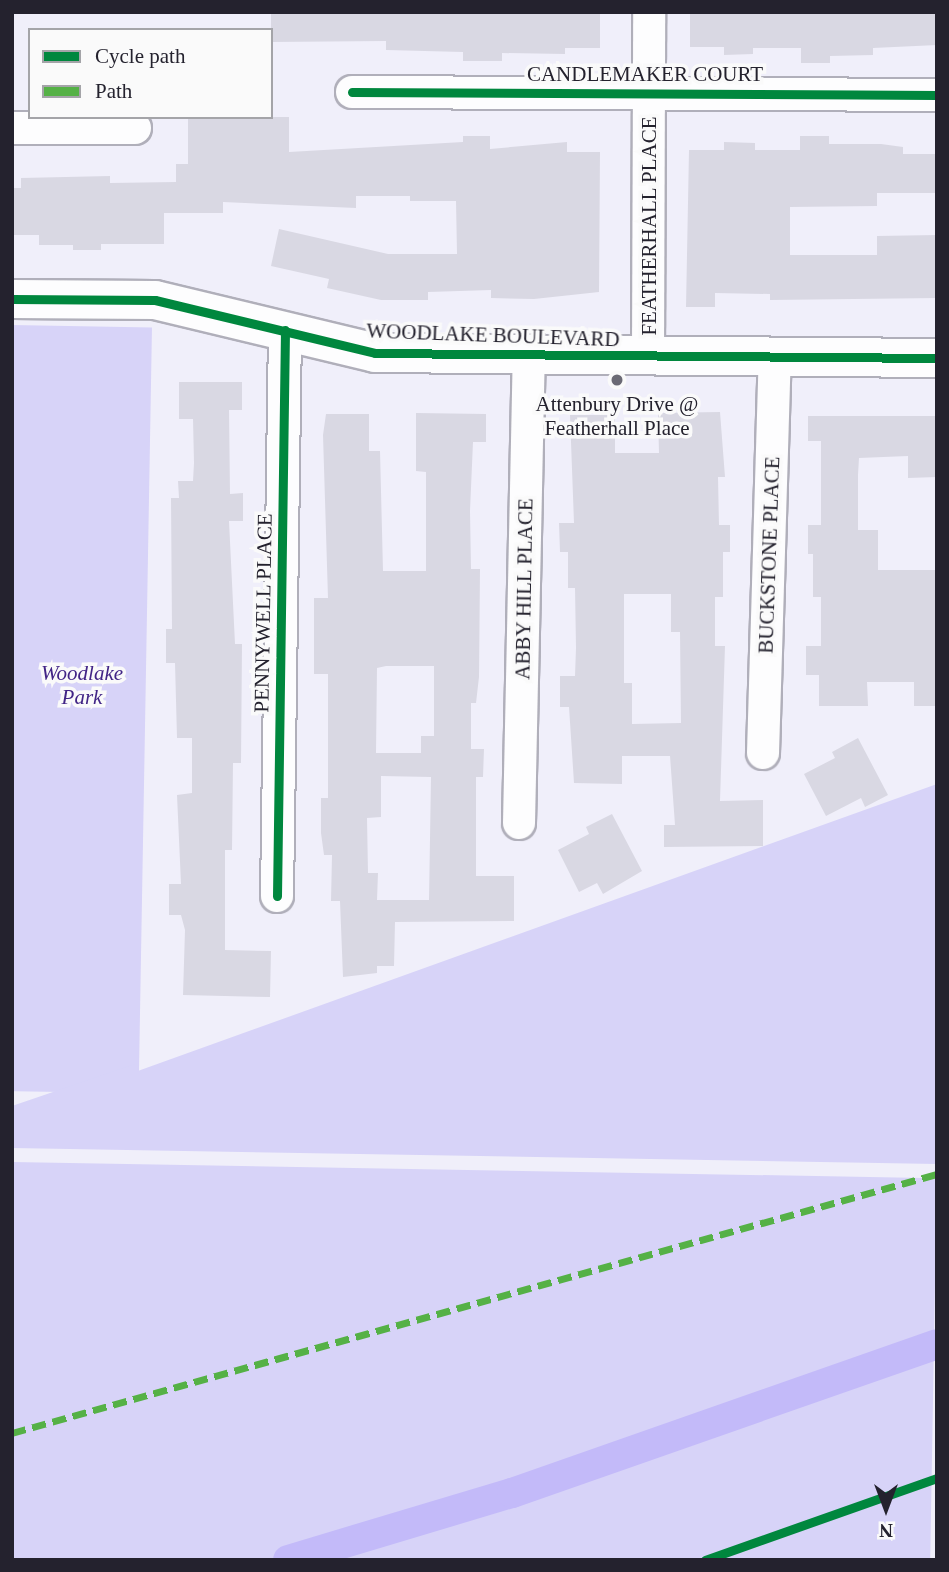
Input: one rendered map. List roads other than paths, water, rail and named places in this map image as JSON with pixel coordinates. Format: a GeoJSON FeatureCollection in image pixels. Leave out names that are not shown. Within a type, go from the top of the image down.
{"type":"FeatureCollection","features":[{"type":"Feature","properties":{"kind":"street","name":"FEATHERHALL PLACE"},"geometry":{"type":"LineString","coordinates":[[648,356],[649,12]]}},
{"type":"Feature","properties":{"kind":"street","name":"CANDLEMAKER COURT"},"geometry":{"type":"LineString","coordinates":[[352,92],[649,91],[937,95]]}},
{"type":"Feature","properties":{"kind":"street"},"geometry":{"type":"LineString","coordinates":[[12,128],[135,128]]}},
{"type":"Feature","properties":{"kind":"street","name":"WOODLAKE BOULEVARD"},"geometry":{"type":"LineString","coordinates":[[12,299],[155,300],[375,353],[937,358]]}},
{"type":"Feature","properties":{"kind":"street","name":"PENNYWELL PLACE"},"geometry":{"type":"LineString","coordinates":[[277,896],[285,330]]}},
{"type":"Feature","properties":{"kind":"street","name":"ABBY HILL PLACE"},"geometry":{"type":"LineString","coordinates":[[519,822],[529,355]]}},
{"type":"Feature","properties":{"kind":"street","name":"BUCKSTONE PLACE"},"geometry":{"type":"LineString","coordinates":[[763,752],[775,357]]}},
{"type":"Feature","properties":{"kind":"waterway"},"geometry":{"type":"LineString","coordinates":[[288,1560],[512,1493],[937,1344]]}},
{"type":"Feature","properties":{"kind":"place","name":"Attenbury Drive @ Featherhall Place"},"geometry":{"type":"Point","coordinates":[617,380]}},
{"type":"Feature","properties":{"kind":"park label","name":"Woodlake Park"},"geometry":{"type":"Point","coordinates":[82,685]}}]}
